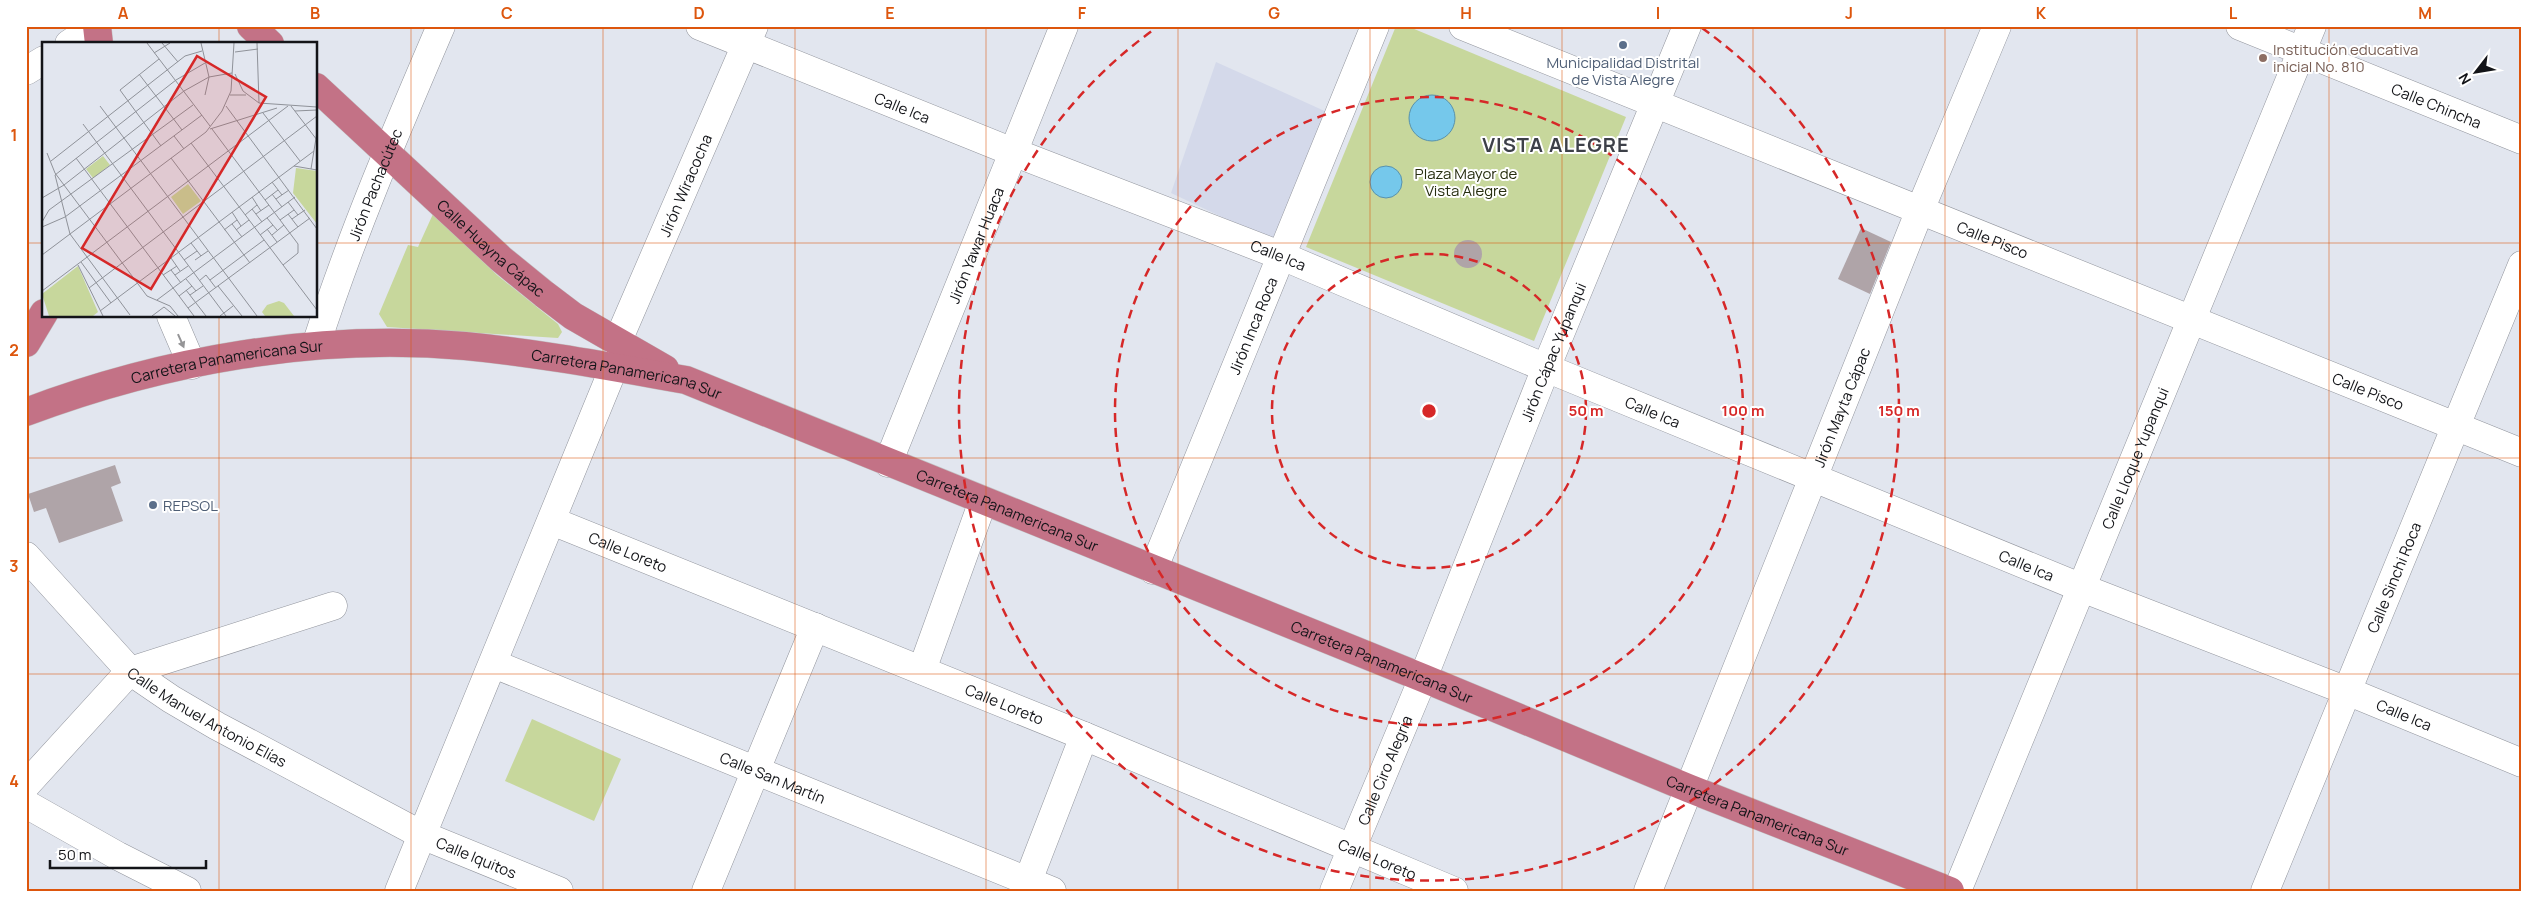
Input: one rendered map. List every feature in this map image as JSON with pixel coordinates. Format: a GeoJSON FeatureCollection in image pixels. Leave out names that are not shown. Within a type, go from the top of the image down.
{"type":"FeatureCollection","features":[{"type":"Feature","properties":{"kind":"highway"},"geometry":{"type":"LineString","coordinates":[[96,26],[98,42]]}},
{"type":"Feature","properties":{"kind":"highway"},"geometry":{"type":"LineString","coordinates":[[251,26],[268,42]]}},
{"type":"Feature","properties":{"kind":"highway","name":"Calle Huayna Cápac"},"geometry":{"type":"LineString","coordinates":[[318,89],[501,259],[574,316],[615,355],[686,380]]}},
{"type":"Feature","properties":{"kind":"highway"},"geometry":{"type":"LineString","coordinates":[[26,343],[42,316]]}},
{"type":"Feature","properties":{"kind":"highway","name":"Carretera Panamericana Sur"},"geometry":{"type":"LineString","coordinates":[[26,412],[66,397],[137,377],[238,356],[316,345],[463,346],[560,358],[615,355]]}},
{"type":"Feature","properties":{"kind":"highway","name":"Carretera Panamericana Sur"},"geometry":{"type":"LineString","coordinates":[[686,380],[1423,678],[1688,788],[1950,891]]}},
{"type":"Feature","properties":{"kind":"street"},"geometry":{"type":"LineString","coordinates":[[71,42],[96,26]]}},
{"type":"Feature","properties":{"kind":"street","name":"Jirón Pachacútec"},"geometry":{"type":"LineString","coordinates":[[316,345],[336,284],[387,152],[441,26]]}},
{"type":"Feature","properties":{"kind":"street","name":"Calle Ica"},"geometry":{"type":"LineString","coordinates":[[700,26],[750,36],[1013,152],[1282,256],[1546,368],[1814,476],[2082,588],[2347,691],[2522,763]]}},
{"type":"Feature","properties":{"kind":"street","name":"Jirón Yawar Huaca"},"geometry":{"type":"LineString","coordinates":[[888,463],[1064,26]]}},
{"type":"Feature","properties":{"kind":"street","name":"Jirón Inca Roca"},"geometry":{"type":"LineString","coordinates":[[1153,570],[1375,26]]}},
{"type":"Feature","properties":{"kind":"street","name":"Calle Pisco"},"geometry":{"type":"LineString","coordinates":[[1463,26],[2522,452]]}},
{"type":"Feature","properties":{"kind":"street","name":"Jirón Cápac Yupanqui"},"geometry":{"type":"LineString","coordinates":[[1423,678],[1546,368],[1687,26]]}},
{"type":"Feature","properties":{"kind":"street","name":"Jirón Mayta Cápac"},"geometry":{"type":"LineString","coordinates":[[1648,891],[1920,210],[1998,26]]}},
{"type":"Feature","properties":{"kind":"street","name":"Calle Chincha"},"geometry":{"type":"LineString","coordinates":[[2240,26],[2522,140]]}},
{"type":"Feature","properties":{"kind":"street","name":"Calle Lloque Yupanqui"},"geometry":{"type":"LineString","coordinates":[[1957,891],[2312,26]]}},
{"type":"Feature","properties":{"kind":"street","name":"Jirón Wiracocha"},"geometry":{"type":"LineString","coordinates":[[400,891],[552,521],[615,355],[750,36]]}},
{"type":"Feature","properties":{"kind":"street"},"geometry":{"type":"LineString","coordinates":[[26,71],[42,61]]}},
{"type":"Feature","properties":{"kind":"street","name":"Calle Sinchi Roca"},"geometry":{"type":"LineString","coordinates":[[2265,891],[2522,265]]}},
{"type":"Feature","properties":{"kind":"street"},"geometry":{"type":"LineString","coordinates":[[172,318],[192,366]]}},
{"type":"Feature","properties":{"kind":"street"},"geometry":{"type":"LineString","coordinates":[[922,670],[983,501]]}},
{"type":"Feature","properties":{"kind":"street","name":"Calle Loreto"},"geometry":{"type":"LineString","coordinates":[[552,521],[1084,736],[1454,891]]}},
{"type":"Feature","properties":{"kind":"street","name":"Calle Manuel Antonio Elías"},"geometry":{"type":"LineString","coordinates":[[26,556],[130,671],[171,700],[422,835]]}},
{"type":"Feature","properties":{"kind":"street"},"geometry":{"type":"LineString","coordinates":[[26,785],[130,671],[333,606]]}},
{"type":"Feature","properties":{"kind":"street"},"geometry":{"type":"LineString","coordinates":[[706,891],[754,770],[815,627]]}},
{"type":"Feature","properties":{"kind":"street","name":"Calle San Martín"},"geometry":{"type":"LineString","coordinates":[[494,664],[754,770],[1035,888]]}},
{"type":"Feature","properties":{"kind":"street","name":"Calle Ciro Alegría"},"geometry":{"type":"LineString","coordinates":[[1334,891],[1350,848],[1423,678]]}},
{"type":"Feature","properties":{"kind":"street"},"geometry":{"type":"LineString","coordinates":[[1035,888],[1084,736]]}},
{"type":"Feature","properties":{"kind":"street"},"geometry":{"type":"LineString","coordinates":[[26,804],[118,856],[187,891]]}},
{"type":"Feature","properties":{"kind":"street","name":"Calle Iquitos"},"geometry":{"type":"LineString","coordinates":[[422,835],[559,891]]}},
{"type":"Feature","properties":{"kind":"shaded area"},"geometry":{"type":"Polygon","coordinates":[[[1216,62],[1329,113],[1275,242],[1171,193],[1216,62]]]}},
{"type":"Feature","properties":{"kind":"green space","name":"Plaza Mayor de Vista Alegre"},"geometry":{"type":"Polygon","coordinates":[[[1396,26],[1407,26],[1626,117],[1534,341],[1306,247],[1396,26]]]}},
{"type":"Feature","properties":{"kind":"green space"},"geometry":{"type":"Polygon","coordinates":[[[433,214],[497,275],[558,324],[562,332],[558,338],[387,327],[379,314],[408,245],[418,247],[433,214]]]}},
{"type":"Feature","properties":{"kind":"green space"},"geometry":{"type":"Polygon","coordinates":[[[532,719],[621,759],[594,821],[505,781],[532,719]]]}},
{"type":"Feature","properties":{"kind":"water"},"geometry":{"type":"Polygon","coordinates":[[[1428,95],[1436,95],[1445,99],[1451,105],[1455,118],[1451,131],[1445,137],[1436,141],[1428,141],[1419,137],[1413,131],[1409,122],[1409,114],[1413,105],[1419,99],[1428,95]]]}},
{"type":"Feature","properties":{"kind":"water"},"geometry":{"type":"Polygon","coordinates":[[[1386,166],[1392,167],[1397,171],[1401,176],[1401,188],[1397,193],[1392,197],[1386,198],[1380,197],[1375,193],[1371,188],[1370,182],[1371,176],[1375,171],[1380,167],[1386,166]]]}},
{"type":"Feature","properties":{"kind":"building"},"geometry":{"type":"Polygon","coordinates":[[[1861,228],[1891,242],[1870,294],[1838,279],[1861,228]]]}},
{"type":"Feature","properties":{"kind":"building"},"geometry":{"type":"Polygon","coordinates":[[[1468,240],[1478,244],[1482,254],[1478,264],[1468,268],[1458,264],[1454,254],[1458,244],[1468,240]]]}},
{"type":"Feature","properties":{"kind":"building"},"geometry":{"type":"Polygon","coordinates":[[[115,465],[121,483],[111,487],[123,521],[59,543],[46,508],[34,512],[28,494],[115,465]]]}},
{"type":"Feature","properties":{"kind":"place","name":"Municipalidad Distrital de Vista Alegre"},"geometry":{"type":"Point","coordinates":[1623,45]}},
{"type":"Feature","properties":{"kind":"place","name":"Institución educativa inicial No. 810"},"geometry":{"type":"Point","coordinates":[2263,58]}},
{"type":"Feature","properties":{"kind":"place","name":"REPSOL"},"geometry":{"type":"Point","coordinates":[153,505]}},
{"type":"Feature","properties":{"kind":"district","name":"VISTA ALEGRE"},"geometry":{"type":"Point","coordinates":[1556,144]}}]}
